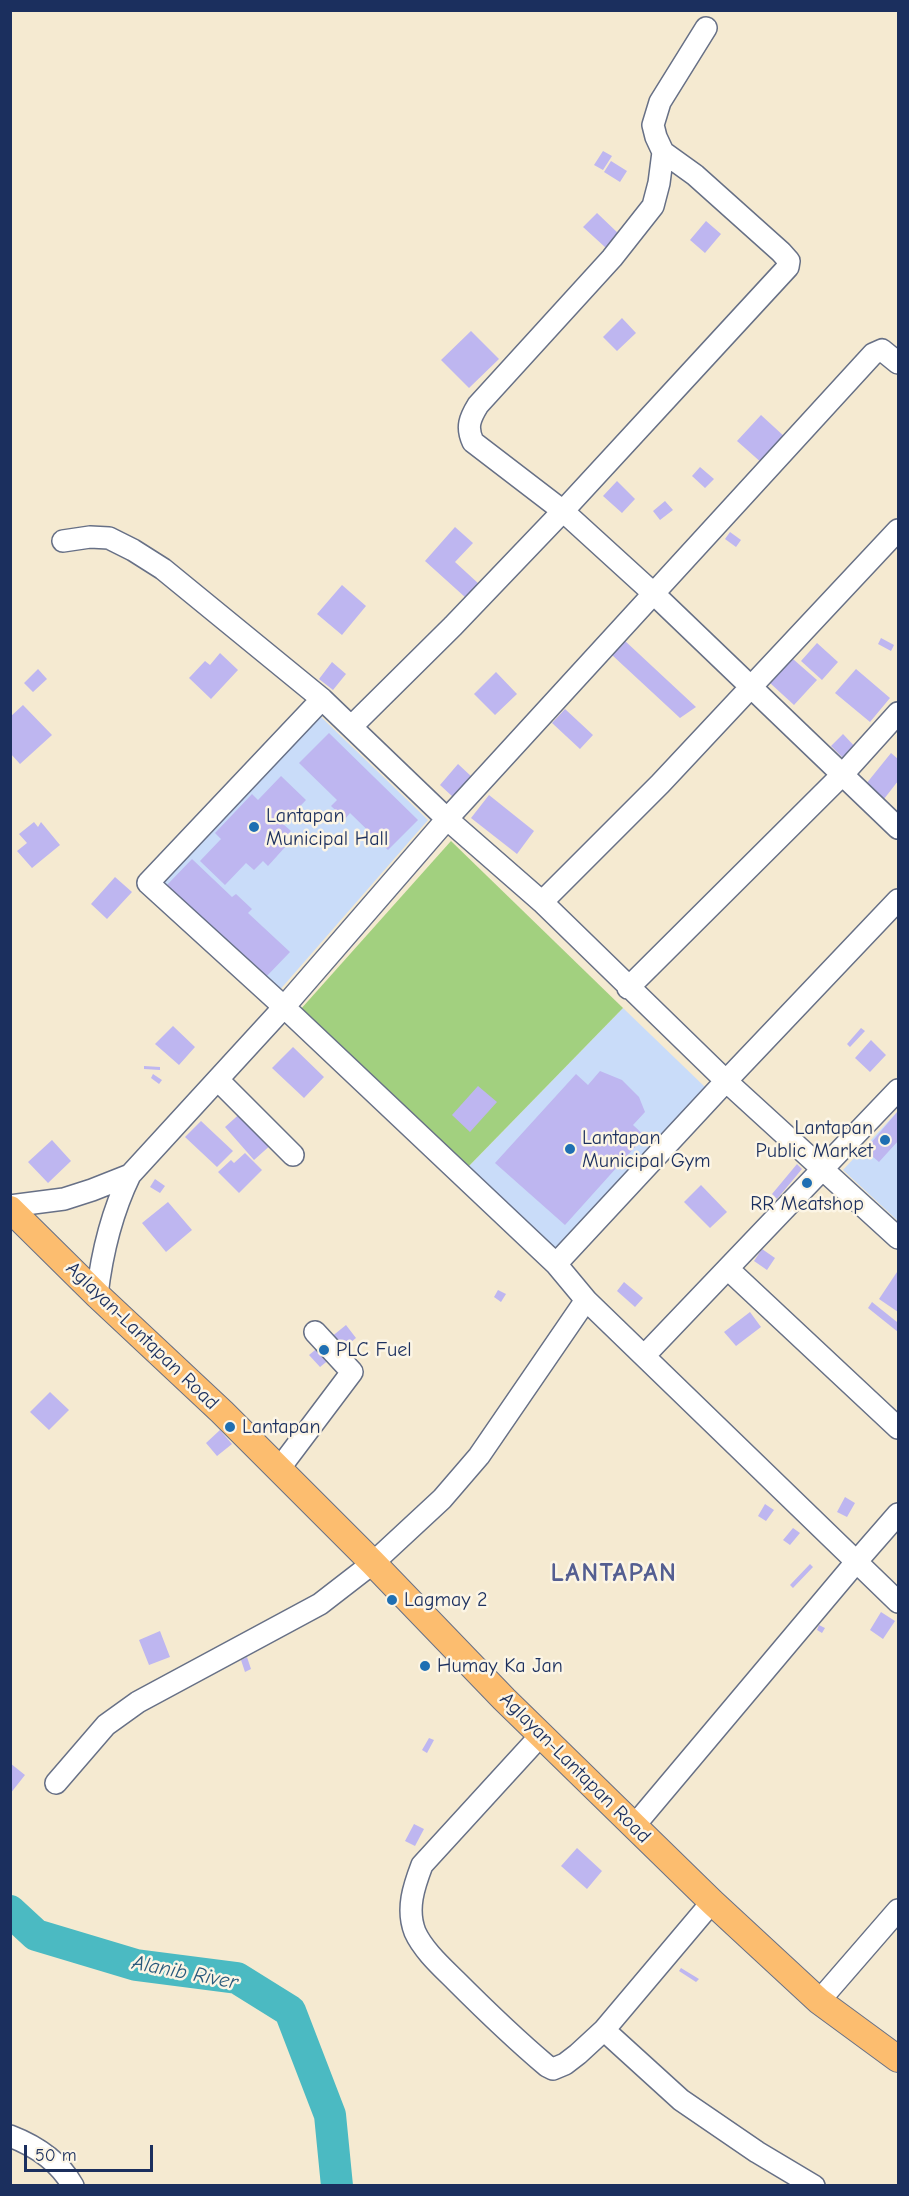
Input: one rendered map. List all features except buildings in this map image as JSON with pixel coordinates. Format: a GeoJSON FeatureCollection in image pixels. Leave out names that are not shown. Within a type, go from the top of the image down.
{"type":"FeatureCollection","features":[{"type":"Feature","properties":{"kind":"main road","name":"Aglayan-Lantapan Road"},"geometry":{"type":"LineString","coordinates":[[10,1208],[97,1295],[222,1412],[541,1736],[712,1902],[819,2001],[898,2059]]}},
{"type":"Feature","properties":{"kind":"street"},"geometry":{"type":"LineString","coordinates":[[352,726],[453,626],[563,511],[788,267],[789,261],[781,252],[695,175],[663,152],[656,137],[653,125],[660,102],[706,28]]}},
{"type":"Feature","properties":{"kind":"street"},"geometry":{"type":"LineString","coordinates":[[663,152],[659,183],[653,206],[649,212],[612,258],[478,405],[470,417],[469,433],[473,442],[563,511],[653,593],[898,828]]}},
{"type":"Feature","properties":{"kind":"street"},"geometry":{"type":"LineString","coordinates":[[97,1295],[106,1239],[117,1202],[130,1175],[284,1006],[447,819],[873,354],[882,350],[898,363]]}},
{"type":"Feature","properties":{"kind":"street"},"geometry":{"type":"LineString","coordinates":[[542,902],[660,784],[898,530]]}},
{"type":"Feature","properties":{"kind":"street"},"geometry":{"type":"LineString","coordinates":[[63,541],[90,537],[109,538],[133,550],[163,569],[322,699],[447,819],[542,902],[726,1081],[898,1238]]}},
{"type":"Feature","properties":{"kind":"street"},"geometry":{"type":"LineString","coordinates":[[322,699],[148,883],[284,1006],[555,1264],[586,1300],[898,1602]]}},
{"type":"Feature","properties":{"kind":"street"},"geometry":{"type":"LineString","coordinates":[[628,988],[843,774],[898,713]]}},
{"type":"Feature","properties":{"kind":"street"},"geometry":{"type":"LineString","coordinates":[[555,1264],[898,900]]}},
{"type":"Feature","properties":{"kind":"street"},"geometry":{"type":"LineString","coordinates":[[218,1080],[293,1155]]}},
{"type":"Feature","properties":{"kind":"street"},"geometry":{"type":"LineString","coordinates":[[644,1356],[898,1090]]}},
{"type":"Feature","properties":{"kind":"street"},"geometry":{"type":"LineString","coordinates":[[10,1208],[64,1199],[92,1191],[130,1175]]}},
{"type":"Feature","properties":{"kind":"street"},"geometry":{"type":"LineString","coordinates":[[728,1269],[898,1428]]}},
{"type":"Feature","properties":{"kind":"street"},"geometry":{"type":"LineString","coordinates":[[56,1783],[106,1725],[138,1702],[320,1604],[373,1563],[442,1499],[479,1456],[586,1300]]}},
{"type":"Feature","properties":{"kind":"street"},"geometry":{"type":"LineString","coordinates":[[279,1469],[352,1372],[315,1332]]}},
{"type":"Feature","properties":{"kind":"street"},"geometry":{"type":"LineString","coordinates":[[634,1826],[898,1514]]}},
{"type":"Feature","properties":{"kind":"street"},"geometry":{"type":"LineString","coordinates":[[541,1736],[422,1865],[410,1909],[415,1932],[434,1958],[501,2026],[547,2066],[553,2069],[565,2064],[604,2030],[712,1902]]}},
{"type":"Feature","properties":{"kind":"street"},"geometry":{"type":"LineString","coordinates":[[819,2001],[898,1910]]}},
{"type":"Feature","properties":{"kind":"street"},"geometry":{"type":"LineString","coordinates":[[604,2030],[681,2100],[757,2152],[814,2186]]}},
{"type":"Feature","properties":{"kind":"street"},"geometry":{"type":"LineString","coordinates":[[10,2136],[31,2144],[64,2170],[73,2186]]}},
{"type":"Feature","properties":{"kind":"shaded area"},"geometry":{"type":"Polygon","coordinates":[[[320,716],[428,820],[278,992],[161,885],[320,716]]]}},
{"type":"Feature","properties":{"kind":"shaded area"},"geometry":{"type":"Polygon","coordinates":[[[623,1008],[705,1087],[554,1250],[468,1167],[623,1008]]]}},
{"type":"Feature","properties":{"kind":"shaded area","name":"Lantapan Public Market"},"geometry":{"type":"Polygon","coordinates":[[[898,1111],[898,1221],[843,1170],[898,1111]]]}},
{"type":"Feature","properties":{"kind":"green space"},"geometry":{"type":"Polygon","coordinates":[[[451,841],[623,1008],[468,1167],[300,1010],[451,841]]]}},
{"type":"Feature","properties":{"kind":"waterway","name":"Alanib River"},"geometry":{"type":"LineString","coordinates":[[10,1911],[36,1935],[136,1965],[237,1978],[290,2011],[330,2115],[337,2186]]}},
{"type":"Feature","properties":{"kind":"place","name":"Lantapan Municipal Hall"},"geometry":{"type":"Point","coordinates":[254,827]}},
{"type":"Feature","properties":{"kind":"place","name":"Lantapan Public Market"},"geometry":{"type":"Point","coordinates":[885,1140]}},
{"type":"Feature","properties":{"kind":"place","name":"Lantapan Municipal Gym"},"geometry":{"type":"Point","coordinates":[570,1149]}},
{"type":"Feature","properties":{"kind":"place","name":"RR Meatshop"},"geometry":{"type":"Point","coordinates":[807,1183]}},
{"type":"Feature","properties":{"kind":"place","name":"PLC Fuel"},"geometry":{"type":"Point","coordinates":[324,1350]}},
{"type":"Feature","properties":{"kind":"place","name":"Lantapan"},"geometry":{"type":"Point","coordinates":[230,1427]}},
{"type":"Feature","properties":{"kind":"place","name":"Lagmay 2"},"geometry":{"type":"Point","coordinates":[392,1600]}},
{"type":"Feature","properties":{"kind":"place","name":"Humay Ka Jan"},"geometry":{"type":"Point","coordinates":[425,1666]}},
{"type":"Feature","properties":{"kind":"district","name":"LANTAPAN"},"geometry":{"type":"Point","coordinates":[614,1574]}}]}
